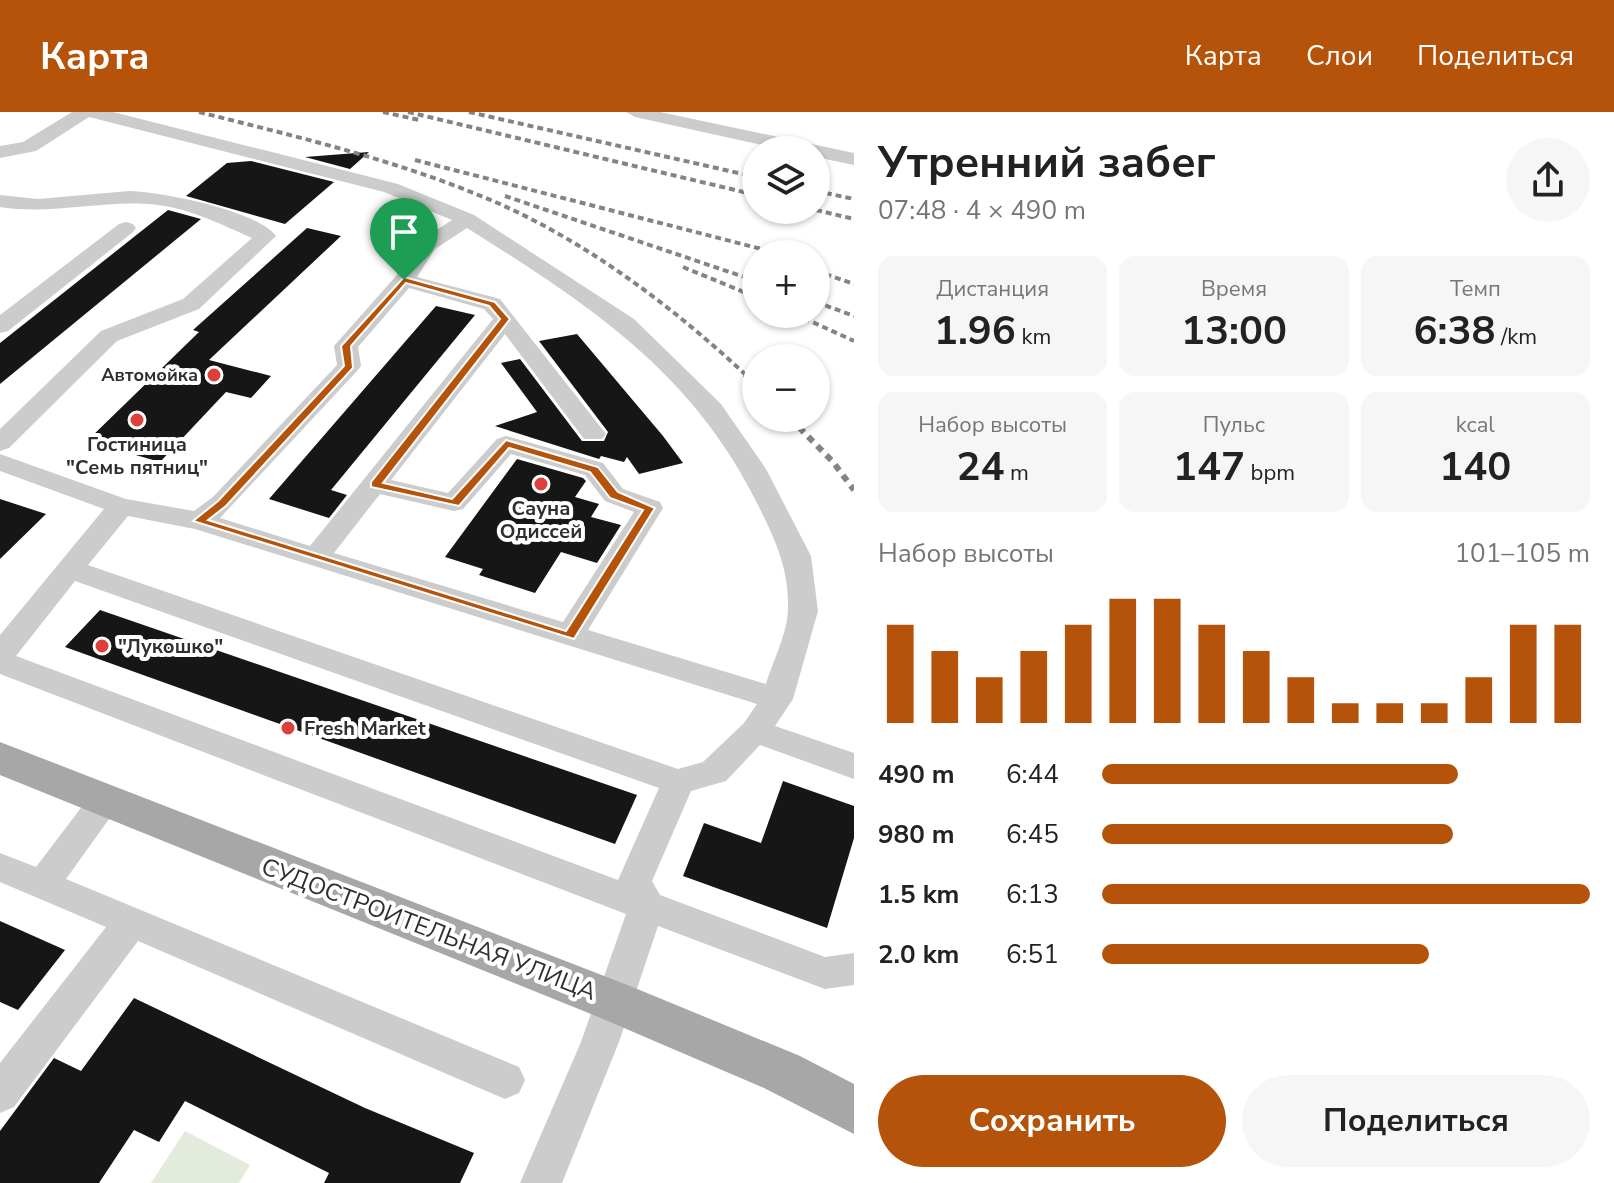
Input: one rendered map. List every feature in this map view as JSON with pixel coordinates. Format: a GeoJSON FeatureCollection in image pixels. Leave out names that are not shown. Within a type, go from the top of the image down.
{"type":"FeatureCollection","features":[{"type":"Feature","properties":{"kind":"main road","name":"СУДОСТРОИТЕЛЬНАЯ УЛИЦА"},"geometry":{"type":"LineString","coordinates":[[0,758],[613,1001],[782,1072],[854,1110]]}},
{"type":"Feature","properties":{"kind":"street"},"geometry":{"type":"LineString","coordinates":[[0,152],[29,147],[85,112]]}},
{"type":"Feature","properties":{"kind":"street"},"geometry":{"type":"LineString","coordinates":[[69,569],[678,782],[714,772],[755,731],[777,699],[803,611],[797,556],[753,469],[712,409],[626,324],[578,289],[467,219],[391,188],[91,112]]}},
{"type":"Feature","properties":{"kind":"street"},"geometry":{"type":"LineString","coordinates":[[635,112],[748,136]]}},
{"type":"Feature","properties":{"kind":"street"},"geometry":{"type":"LineString","coordinates":[[830,154],[854,159]]}},
{"type":"Feature","properties":{"kind":"street"},"geometry":{"type":"LineString","coordinates":[[0,201],[29,208],[145,197],[179,201],[266,236],[191,304],[109,336],[0,443]]}},
{"type":"Feature","properties":{"kind":"street"},"geometry":{"type":"LineString","coordinates":[[199,521],[222,503],[349,366],[346,346],[404,280],[427,245],[467,219]]}},
{"type":"Feature","properties":{"kind":"street"},"geometry":{"type":"LineString","coordinates":[[0,326],[126,228]]}},
{"type":"Feature","properties":{"kind":"street"},"geometry":{"type":"LineString","coordinates":[[404,280],[492,304],[593,434]]}},
{"type":"Feature","properties":{"kind":"street"},"geometry":{"type":"LineString","coordinates":[[315,558],[505,319]]}},
{"type":"Feature","properties":{"kind":"street"},"geometry":{"type":"LineString","coordinates":[[375,485],[454,503],[506,444],[594,469],[614,495],[650,508],[569,636]]}},
{"type":"Feature","properties":{"kind":"street"},"geometry":{"type":"LineString","coordinates":[[0,462],[121,506],[199,521],[777,699]]}},
{"type":"Feature","properties":{"kind":"street"},"geometry":{"type":"LineString","coordinates":[[0,655],[121,506]]}},
{"type":"Feature","properties":{"kind":"street"},"geometry":{"type":"LineString","coordinates":[[0,662],[825,973],[854,969]]}},
{"type":"Feature","properties":{"kind":"street"},"geometry":{"type":"LineString","coordinates":[[755,731],[854,766]]}},
{"type":"Feature","properties":{"kind":"street"},"geometry":{"type":"LineString","coordinates":[[541,1183],[600,1042],[647,906],[634,882],[678,782]]}},
{"type":"Feature","properties":{"kind":"street"},"geometry":{"type":"LineString","coordinates":[[42,885],[105,801]]}},
{"type":"Feature","properties":{"kind":"street"},"geometry":{"type":"LineString","coordinates":[[0,867],[505,1080]]}},
{"type":"Feature","properties":{"kind":"street"},"geometry":{"type":"LineString","coordinates":[[6,1075],[131,922]]}},
{"type":"Feature","properties":{"kind":"shaded area"},"geometry":{"type":"Polygon","coordinates":[[[185,1131],[250,1165],[239,1183],[151,1183],[185,1131]]]}},
{"type":"Feature","properties":{"kind":"building"},"geometry":{"type":"Polygon","coordinates":[[[369,152],[350,169],[305,157],[369,152]]]}},
{"type":"Feature","properties":{"kind":"building"},"geometry":{"type":"Polygon","coordinates":[[[251,161],[334,182],[285,224],[186,196],[227,163],[251,161]]]}},
{"type":"Feature","properties":{"kind":"building"},"geometry":{"type":"Polygon","coordinates":[[[168,210],[201,219],[0,384],[0,343],[168,210]]]}},
{"type":"Feature","properties":{"kind":"building"},"geometry":{"type":"Polygon","coordinates":[[[307,228],[341,236],[209,360],[271,376],[251,398],[226,392],[160,462],[87,441],[199,332],[193,330],[307,228]]]}},
{"type":"Feature","properties":{"kind":"building"},"geometry":{"type":"Polygon","coordinates":[[[436,306],[475,315],[331,490],[347,495],[329,518],[269,499],[436,306]]]}},
{"type":"Feature","properties":{"kind":"building"},"geometry":{"type":"Polygon","coordinates":[[[577,334],[683,463],[639,474],[627,457],[624,462],[601,456],[599,459],[495,426],[537,412],[501,363],[520,359],[582,441],[604,441],[608,432],[539,341],[577,334]]]}},
{"type":"Feature","properties":{"kind":"building"},"geometry":{"type":"Polygon","coordinates":[[[517,459],[583,478],[586,481],[575,497],[599,504],[591,517],[621,525],[597,563],[561,552],[535,593],[479,575],[483,569],[445,557],[517,459]]]}},
{"type":"Feature","properties":{"kind":"building"},"geometry":{"type":"Polygon","coordinates":[[[0,499],[46,514],[0,559],[0,499]]]}},
{"type":"Feature","properties":{"kind":"building"},"geometry":{"type":"Polygon","coordinates":[[[100,610],[637,795],[615,844],[65,647],[100,610]]]}},
{"type":"Feature","properties":{"kind":"building"},"geometry":{"type":"Polygon","coordinates":[[[783,781],[854,806],[854,838],[827,928],[683,876],[704,823],[761,843],[783,781]]]}},
{"type":"Feature","properties":{"kind":"building"},"geometry":{"type":"Polygon","coordinates":[[[0,921],[65,950],[18,1010],[0,1002],[0,921]]]}},
{"type":"Feature","properties":{"kind":"building"},"geometry":{"type":"Polygon","coordinates":[[[134,998],[365,1108],[474,1153],[460,1183],[324,1183],[329,1173],[185,1101],[159,1142],[134,1130],[99,1183],[0,1183],[0,1131],[54,1058],[81,1071],[134,998]]]}},
{"type":"Feature","properties":{"kind":"railway"},"geometry":{"type":"LineString","coordinates":[[199,112],[391,164],[465,190],[536,221],[632,281],[742,372]]}},
{"type":"Feature","properties":{"kind":"railway"},"geometry":{"type":"LineString","coordinates":[[383,112],[419,120]]}},
{"type":"Feature","properties":{"kind":"railway"},"geometry":{"type":"LineString","coordinates":[[408,112],[742,192]]}},
{"type":"Feature","properties":{"kind":"railway"},"geometry":{"type":"LineString","coordinates":[[469,112],[742,174]]}},
{"type":"Feature","properties":{"kind":"railway"},"geometry":{"type":"LineString","coordinates":[[415,160],[742,244]]}},
{"type":"Feature","properties":{"kind":"railway"},"geometry":{"type":"LineString","coordinates":[[830,194],[854,199]]}},
{"type":"Feature","properties":{"kind":"railway"},"geometry":{"type":"LineString","coordinates":[[505,196],[742,276]]}},
{"type":"Feature","properties":{"kind":"railway"},"geometry":{"type":"LineString","coordinates":[[830,213],[854,219]]}},
{"type":"Feature","properties":{"kind":"railway"},"geometry":{"type":"LineString","coordinates":[[683,267],[742,291]]}},
{"type":"Feature","properties":{"kind":"railway"},"geometry":{"type":"LineString","coordinates":[[830,276],[854,284]]}},
{"type":"Feature","properties":{"kind":"railway"},"geometry":{"type":"LineString","coordinates":[[830,307],[854,316]]}},
{"type":"Feature","properties":{"kind":"railway"},"geometry":{"type":"LineString","coordinates":[[826,328],[854,341]]}},
{"type":"Feature","properties":{"kind":"railway"},"geometry":{"type":"LineString","coordinates":[[804,432],[833,462],[854,490]]}},
{"type":"Feature","properties":{"kind":"place","name":"Автомойка"},"geometry":{"type":"Point","coordinates":[214,375]}},
{"type":"Feature","properties":{"kind":"place","name":"Гостиница \"Семь пятниц\""},"geometry":{"type":"Point","coordinates":[137,420]}},
{"type":"Feature","properties":{"kind":"place","name":"Сауна Одиссей"},"geometry":{"type":"Point","coordinates":[541,484]}},
{"type":"Feature","properties":{"kind":"place","name":"\"Лукошко\""},"geometry":{"type":"Point","coordinates":[102,646]}},
{"type":"Feature","properties":{"kind":"place","name":"Fresh Market"},"geometry":{"type":"Point","coordinates":[288,728]}},
{"type":"Feature","properties":{"kind":"route"},"geometry":{"type":"LineString","coordinates":[[404,280],[492,304],[505,319],[375,485],[454,503],[506,444],[594,469],[614,495],[650,508],[569,636],[199,521],[222,503],[349,366],[346,346],[404,280]]}}]}
